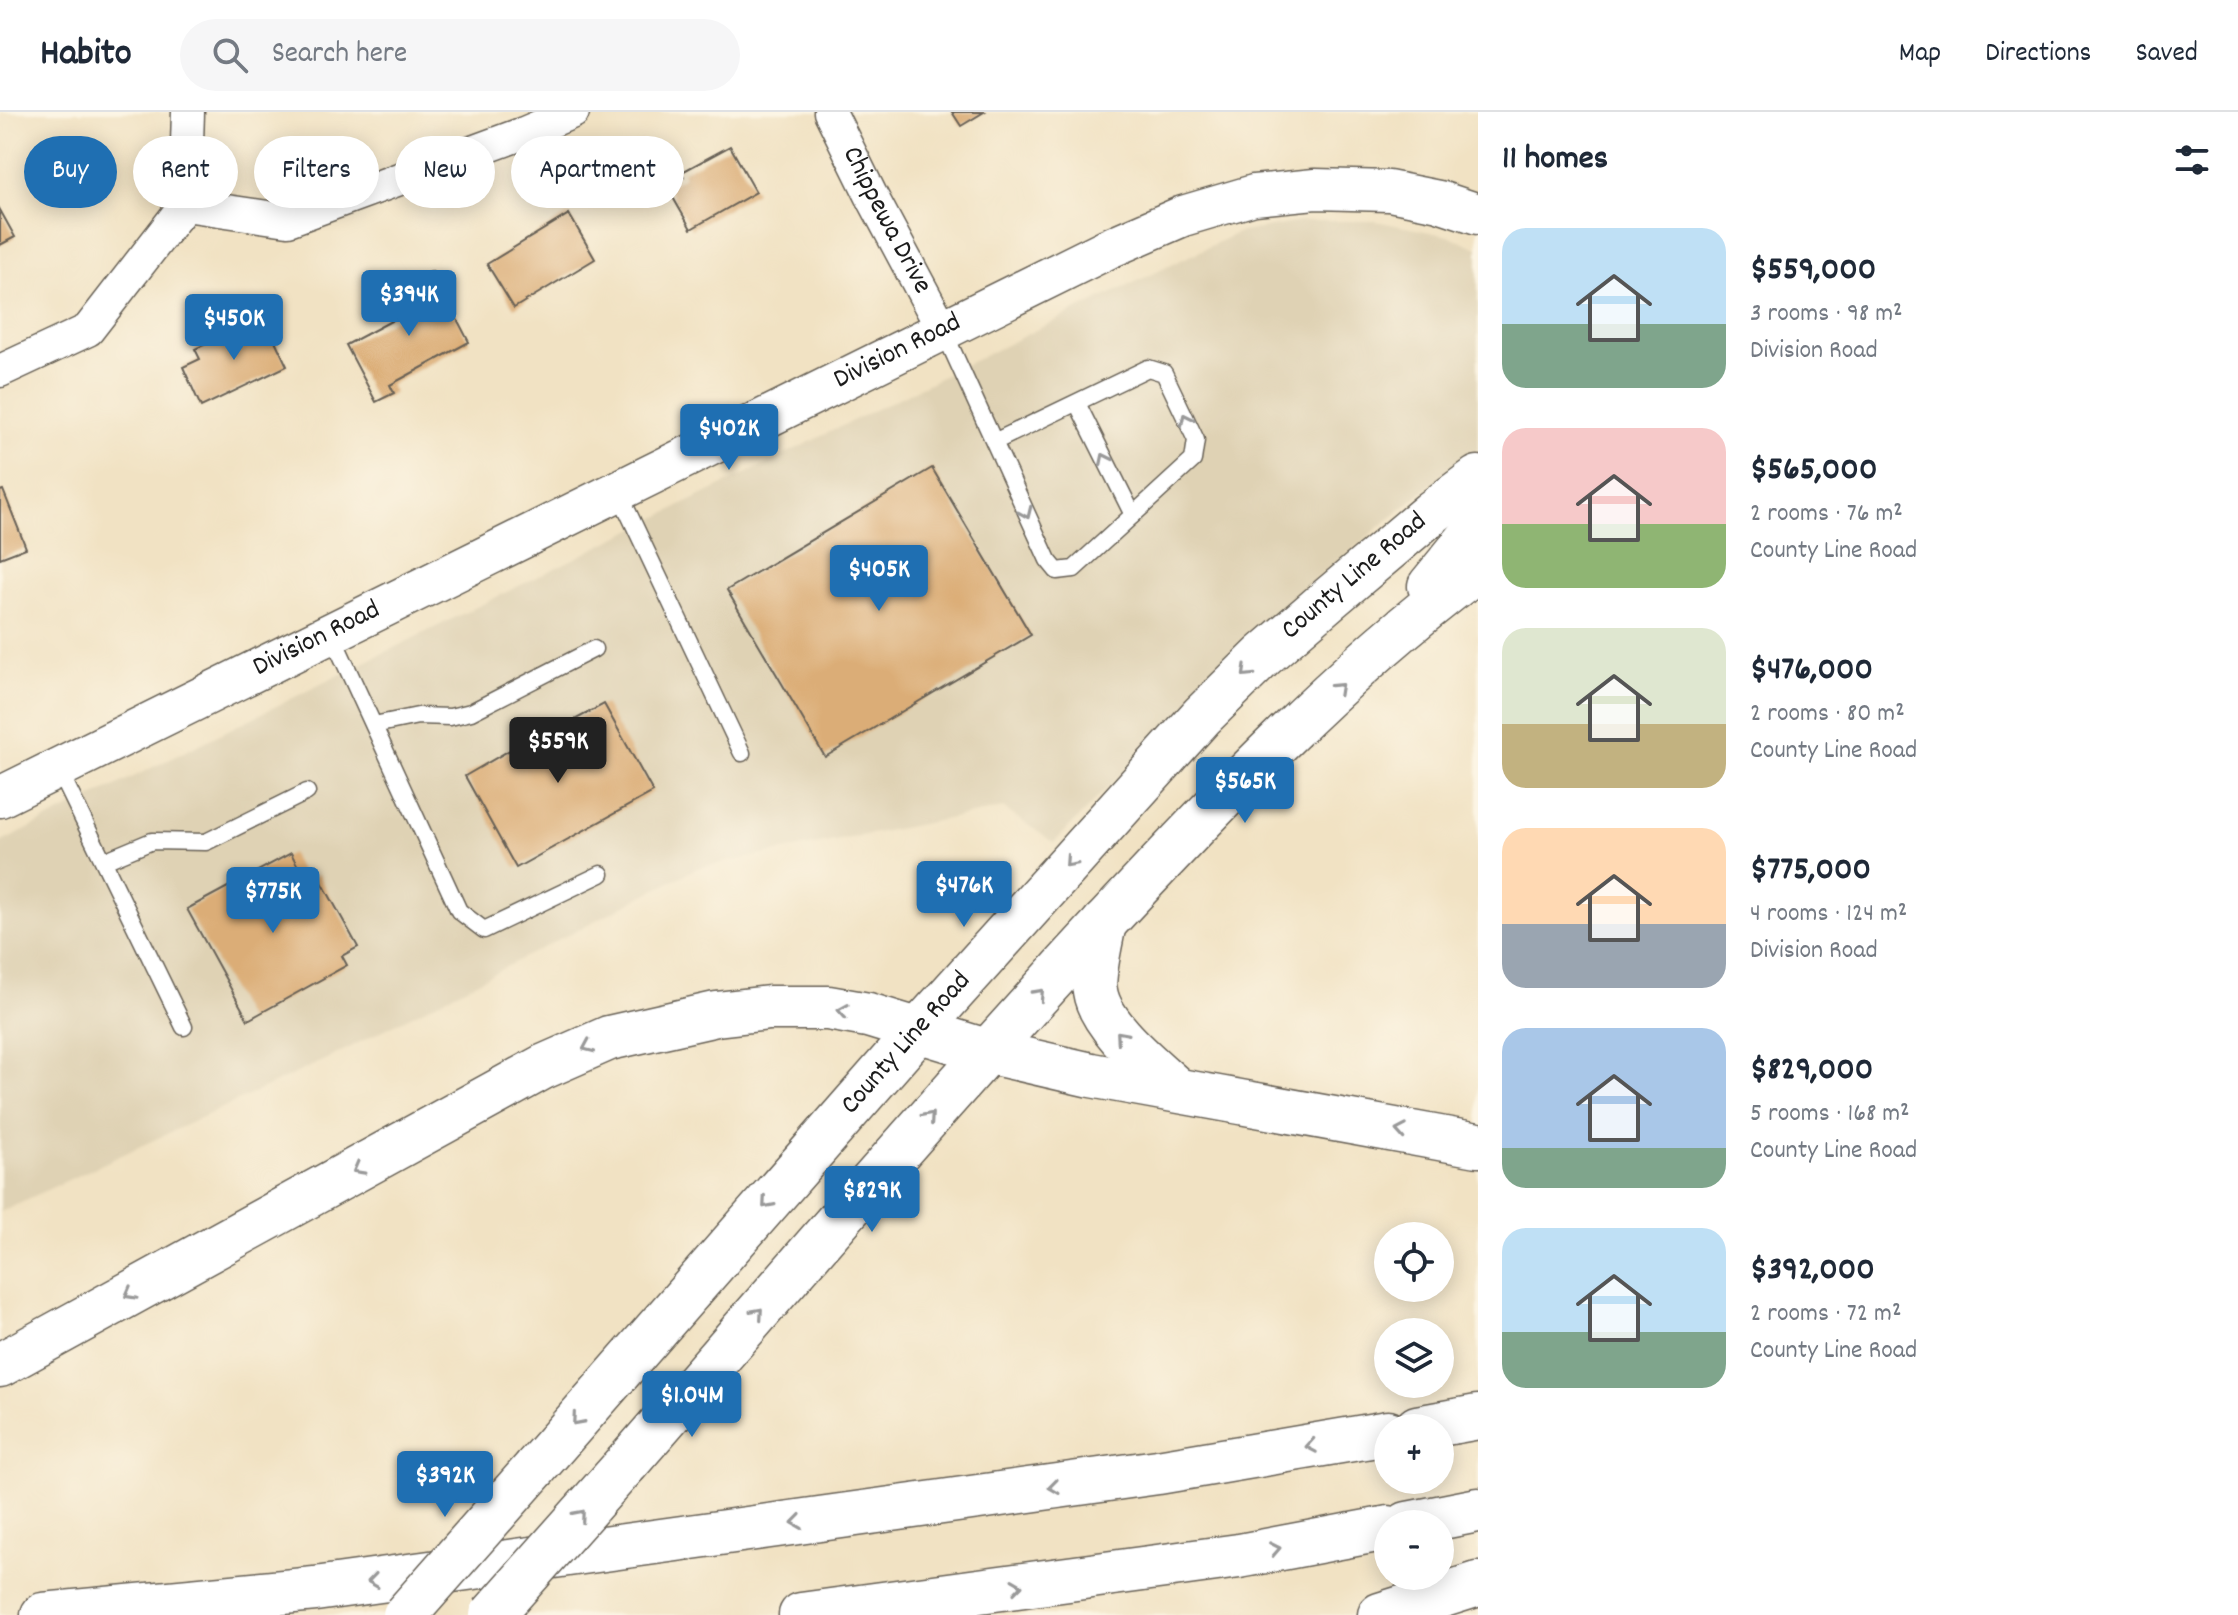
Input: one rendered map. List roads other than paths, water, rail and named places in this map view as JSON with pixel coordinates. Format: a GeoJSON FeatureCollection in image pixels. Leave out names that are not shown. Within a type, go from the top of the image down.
{"type":"FeatureCollection","features":[{"type":"Feature","properties":{"kind":"main road","name":"County Line Road"},"geometry":{"type":"LineString","coordinates":[[405,1615],[918,1031],[1202,716],[1263,656],[1329,599],[1431,513],[1478,478]]}},
{"type":"Feature","properties":{"kind":"main road"},"geometry":{"type":"LineString","coordinates":[[1372,656],[1478,527]]}},
{"type":"Feature","properties":{"kind":"main road"},"geometry":{"type":"LineString","coordinates":[[492,1615],[986,1051],[1160,863],[1234,787],[1372,656],[1478,569]]}},
{"type":"Feature","properties":{"kind":"main road"},"geometry":{"type":"LineString","coordinates":[[1104,923],[1094,991],[1106,1019],[1177,1090]]}},
{"type":"Feature","properties":{"kind":"main road"},"geometry":{"type":"LineString","coordinates":[[0,1365],[543,1067],[609,1038],[716,1014],[769,1008],[841,1010],[868,1015],[986,1051],[1091,1075],[1478,1145]]}},
{"type":"Feature","properties":{"kind":"main road"},"geometry":{"type":"LineString","coordinates":[[1454,1421],[1478,1417]]}},
{"type":"Feature","properties":{"kind":"main road"},"geometry":{"type":"LineString","coordinates":[[43,1615],[315,1589],[1158,1472],[1374,1435]]}},
{"type":"Feature","properties":{"kind":"main road"},"geometry":{"type":"LineString","coordinates":[[1454,1515],[1478,1510]]}},
{"type":"Feature","properties":{"kind":"main road"},"geometry":{"type":"LineString","coordinates":[[801,1615],[1239,1556],[1374,1531]]}},
{"type":"Feature","properties":{"kind":"main road"},"geometry":{"type":"LineString","coordinates":[[1380,1615],[1478,1584]]}},
{"type":"Feature","properties":{"kind":"street"},"geometry":{"type":"LineString","coordinates":[[187,136],[188,112]]}},
{"type":"Feature","properties":{"kind":"street"},"geometry":{"type":"LineString","coordinates":[[206,208],[288,220],[573,112]]}},
{"type":"Feature","properties":{"kind":"street","name":"Chippewa Drive"},"geometry":{"type":"LineString","coordinates":[[830,112],[943,330]]}},
{"type":"Feature","properties":{"kind":"street","name":"Division Road"},"geometry":{"type":"LineString","coordinates":[[0,797],[943,330],[1183,216],[1254,195],[1315,189],[1389,191],[1439,201],[1478,214]]}},
{"type":"Feature","properties":{"kind":"street"},"geometry":{"type":"LineString","coordinates":[[0,371],[88,330],[183,208]]}},
{"type":"Feature","properties":{"kind":"lane"},"geometry":{"type":"LineString","coordinates":[[943,330],[994,442],[1048,560],[1057,571],[1074,569],[1193,460],[1196,440],[1164,373],[1148,368],[994,442]]}},
{"type":"Feature","properties":{"kind":"lane"},"geometry":{"type":"LineString","coordinates":[[1077,403],[1133,515]]}},
{"type":"Feature","properties":{"kind":"lane"},"geometry":{"type":"LineString","coordinates":[[618,491],[742,753]]}},
{"type":"Feature","properties":{"kind":"lane"},"geometry":{"type":"LineString","coordinates":[[331,633],[459,911],[484,930],[601,874]]}},
{"type":"Feature","properties":{"kind":"lane"},"geometry":{"type":"LineString","coordinates":[[374,725],[418,716],[450,717],[471,712],[594,649]]}},
{"type":"Feature","properties":{"kind":"lane"},"geometry":{"type":"LineString","coordinates":[[58,768],[184,1027]]}},
{"type":"Feature","properties":{"kind":"lane"},"geometry":{"type":"LineString","coordinates":[[104,861],[152,841],[206,842],[307,792]]}}]}
